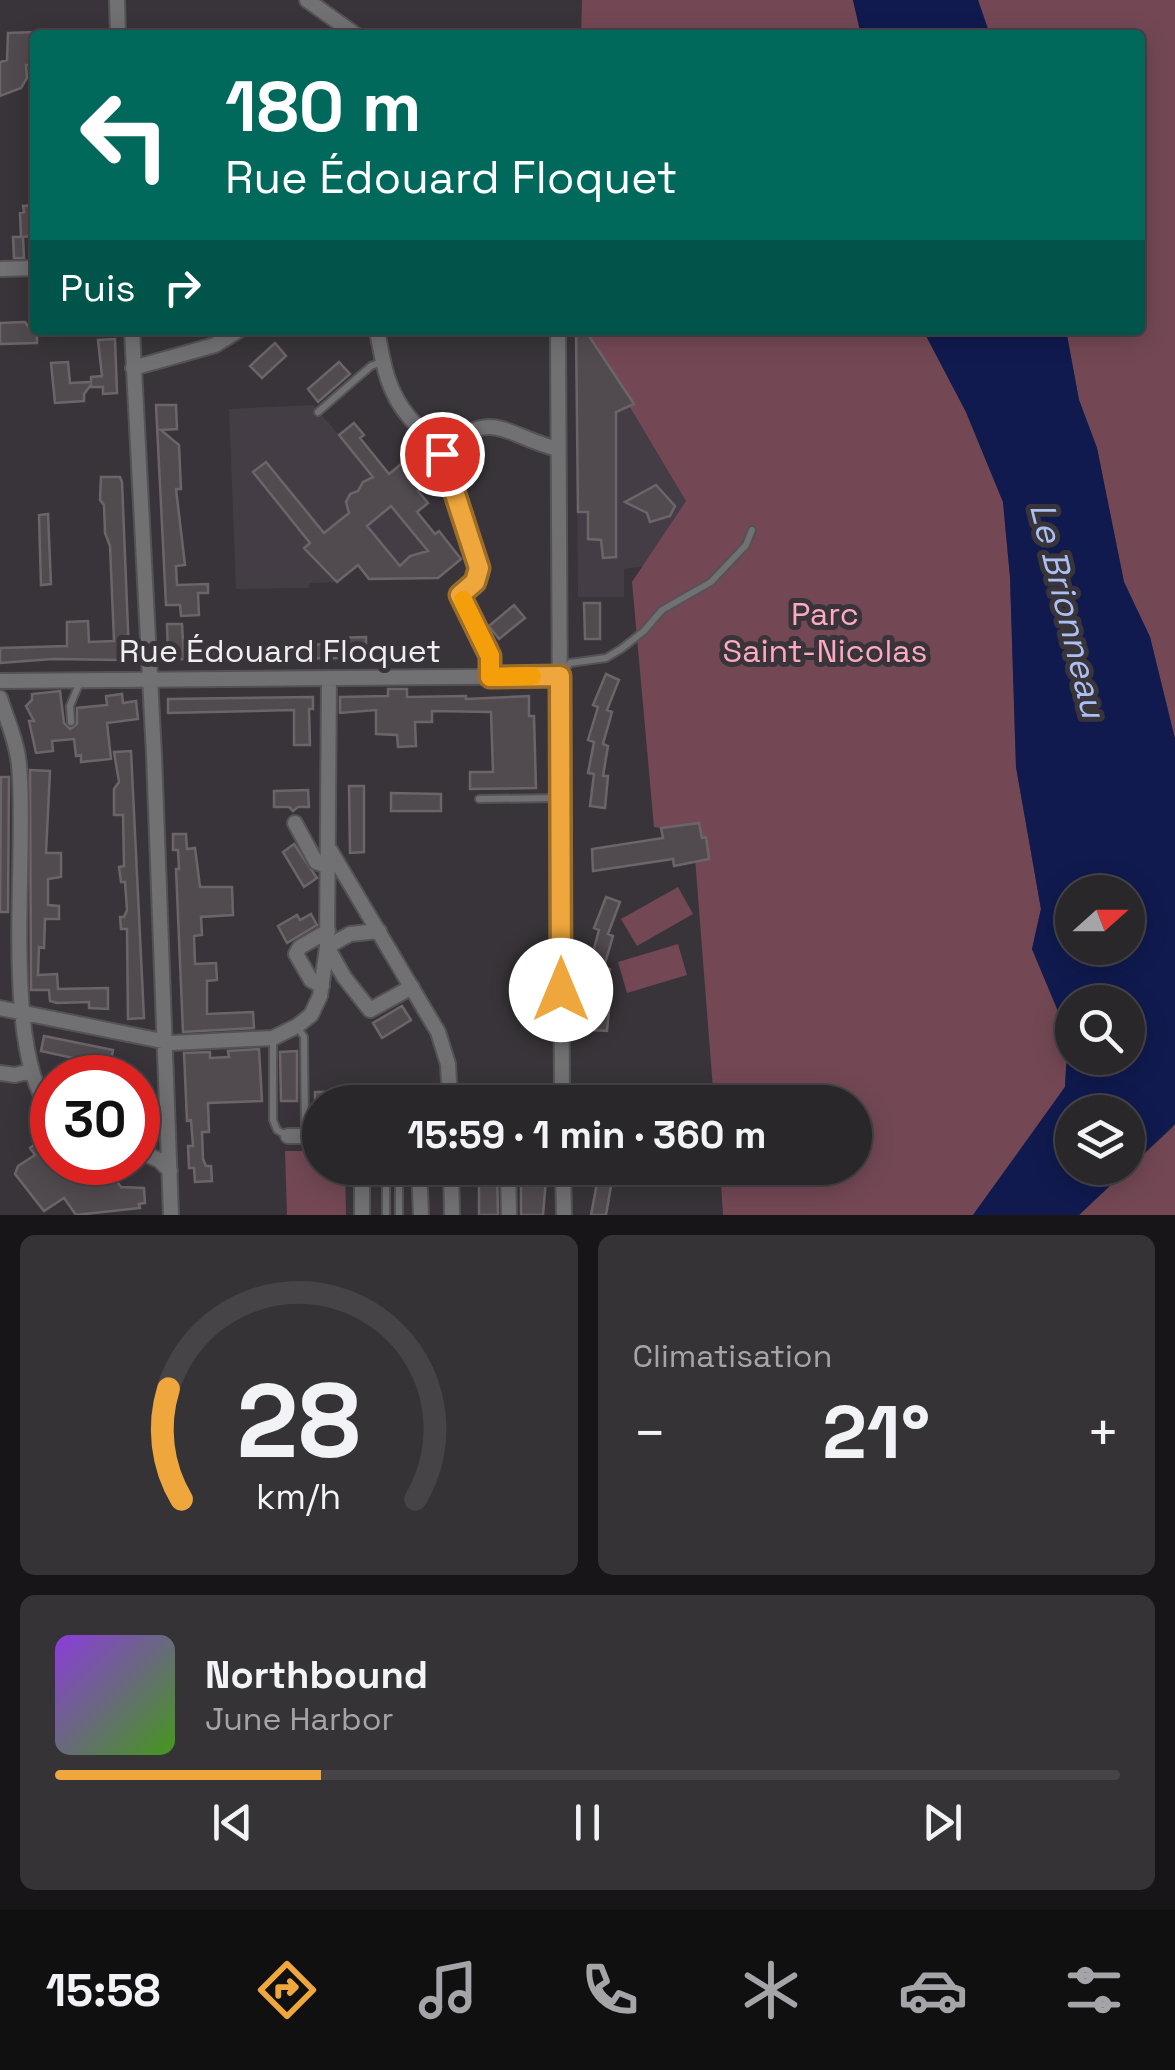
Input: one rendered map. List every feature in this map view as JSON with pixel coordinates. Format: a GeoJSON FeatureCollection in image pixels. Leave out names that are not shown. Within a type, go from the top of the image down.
{"type":"FeatureCollection","features":[{"type":"Feature","properties":{"kind":"street"},"geometry":{"type":"LineString","coordinates":[[117,0],[118,30]]}},
{"type":"Feature","properties":{"kind":"street"},"geometry":{"type":"LineString","coordinates":[[307,0],[349,30]]}},
{"type":"Feature","properties":{"kind":"street"},"geometry":{"type":"LineString","coordinates":[[0,270],[30,268]]}},
{"type":"Feature","properties":{"kind":"street"},"geometry":{"type":"LineString","coordinates":[[132,335],[172,1215]]}},
{"type":"Feature","properties":{"kind":"street"},"geometry":{"type":"LineString","coordinates":[[133,368],[216,345],[232,335]]}},
{"type":"Feature","properties":{"kind":"street"},"geometry":{"type":"LineString","coordinates":[[378,335],[381,362],[401,407],[442,454],[479,568],[475,582],[460,595],[490,656],[490,677]]}},
{"type":"Feature","properties":{"kind":"street"},"geometry":{"type":"LineString","coordinates":[[558,335],[562,1085]]}},
{"type":"Feature","properties":{"kind":"street"},"geometry":{"type":"LineString","coordinates":[[442,454],[464,434],[495,425],[558,449]]}},
{"type":"Feature","properties":{"kind":"street","name":"Rue Édouard Floquet"},"geometry":{"type":"LineString","coordinates":[[0,681],[560,676]]}},
{"type":"Feature","properties":{"kind":"street"},"geometry":{"type":"LineString","coordinates":[[0,1008],[164,1042],[273,1038],[311,1015],[322,986],[328,939],[329,678]]}},
{"type":"Feature","properties":{"kind":"street"},"geometry":{"type":"LineString","coordinates":[[0,698],[19,766],[17,1012],[30,1078]]}},
{"type":"Feature","properties":{"kind":"street"},"geometry":{"type":"LineString","coordinates":[[294,823],[316,862],[329,868]]}},
{"type":"Feature","properties":{"kind":"street"},"geometry":{"type":"LineString","coordinates":[[329,848],[438,1032],[446,1052],[449,1085]]}},
{"type":"Feature","properties":{"kind":"street"},"geometry":{"type":"LineString","coordinates":[[322,986],[312,980],[296,954],[300,947],[379,930]]}},
{"type":"Feature","properties":{"kind":"street"},"geometry":{"type":"LineString","coordinates":[[328,939],[370,1010],[412,987]]}},
{"type":"Feature","properties":{"kind":"street"},"geometry":{"type":"LineString","coordinates":[[0,1073],[15,1076],[28,1072]]}},
{"type":"Feature","properties":{"kind":"street"},"geometry":{"type":"LineString","coordinates":[[288,1136],[302,1136]]}},
{"type":"Feature","properties":{"kind":"street"},"geometry":{"type":"LineString","coordinates":[[160,1161],[170,1171]]}},
{"type":"Feature","properties":{"kind":"street"},"geometry":{"type":"LineString","coordinates":[[362,1185],[362,1215]]}},
{"type":"Feature","properties":{"kind":"street"},"geometry":{"type":"LineString","coordinates":[[420,1185],[421,1215]]}},
{"type":"Feature","properties":{"kind":"street"},"geometry":{"type":"LineString","coordinates":[[451,1185],[452,1215]]}},
{"type":"Feature","properties":{"kind":"street"},"geometry":{"type":"LineString","coordinates":[[509,1185],[510,1215]]}},
{"type":"Feature","properties":{"kind":"street"},"geometry":{"type":"LineString","coordinates":[[563,1185],[564,1215]]}},
{"type":"Feature","properties":{"kind":"lane"},"geometry":{"type":"LineString","coordinates":[[318,412],[370,366],[381,362]]}},
{"type":"Feature","properties":{"kind":"lane"},"geometry":{"type":"LineString","coordinates":[[560,676],[570,663],[606,658],[621,649],[662,610],[711,582],[746,544],[752,530]]}},
{"type":"Feature","properties":{"kind":"lane"},"geometry":{"type":"LineString","coordinates":[[72,722],[70,706],[80,680]]}},
{"type":"Feature","properties":{"kind":"lane"},"geometry":{"type":"LineString","coordinates":[[479,798],[561,798]]}},
{"type":"Feature","properties":{"kind":"lane"},"geometry":{"type":"LineString","coordinates":[[297,1026],[304,1036],[308,1085]]}},
{"type":"Feature","properties":{"kind":"lane"},"geometry":{"type":"LineString","coordinates":[[273,1038],[272,1120],[277,1130],[288,1136]]}},
{"type":"Feature","properties":{"kind":"lane"},"geometry":{"type":"LineString","coordinates":[[386,1185],[386,1215]]}},
{"type":"Feature","properties":{"kind":"lane"},"geometry":{"type":"LineString","coordinates":[[399,1185],[399,1215]]}},
{"type":"Feature","properties":{"kind":"shaded area"},"geometry":{"type":"Polygon","coordinates":[[[576,335],[588,335],[706,517],[707,557],[624,569],[624,597],[578,597],[576,335]]]}},
{"type":"Feature","properties":{"kind":"shaded area"},"geometry":{"type":"Polygon","coordinates":[[[313,405],[339,435],[354,423],[364,435],[361,439],[389,473],[401,464],[421,489],[428,503],[417,513],[435,534],[439,531],[461,559],[437,579],[369,579],[358,565],[337,582],[310,583],[309,588],[236,589],[229,409],[313,405]]]}},
{"type":"Feature","properties":{"kind":"green space"},"geometry":{"type":"Polygon","coordinates":[[[582,0],[853,0],[860,30],[581,30],[582,0]]]}},
{"type":"Feature","properties":{"kind":"green space"},"geometry":{"type":"Polygon","coordinates":[[[978,0],[1175,0],[1175,739],[1150,637],[1124,582],[1097,448],[1079,400],[1067,335],[1145,335],[1145,30],[988,30],[978,0]]]}},
{"type":"Feature","properties":{"kind":"green space","name":"Parc Saint-Nicolas"},"geometry":{"type":"Polygon","coordinates":[[[587,335],[926,335],[966,412],[1003,502],[1010,577],[1016,767],[1041,909],[1032,949],[1055,1004],[1055,1075],[1066,1075],[1065,1087],[1055,1095],[1055,1101],[973,1215],[723,1215],[721,1185],[872,1185],[872,1085],[713,1085],[693,832],[654,827],[632,582],[686,501],[587,335]]]}},
{"type":"Feature","properties":{"kind":"green space"},"geometry":{"type":"Polygon","coordinates":[[[678,887],[693,914],[637,946],[621,919],[678,887]]]}},
{"type":"Feature","properties":{"kind":"green space"},"geometry":{"type":"Polygon","coordinates":[[[678,944],[687,975],[627,993],[618,962],[678,944]]]}},
{"type":"Feature","properties":{"kind":"green space"},"geometry":{"type":"Polygon","coordinates":[[[1175,1124],[1175,1215],[1079,1215],[1111,1185],[1145,1185],[1145,1153],[1175,1124]]]}},
{"type":"Feature","properties":{"kind":"green space"},"geometry":{"type":"Polygon","coordinates":[[[285,1151],[302,1151],[302,1185],[345,1185],[346,1215],[287,1215],[285,1151]]]}},
{"type":"Feature","properties":{"kind":"water"},"geometry":{"type":"Polygon","coordinates":[[[853,0],[978,0],[988,30],[860,30],[853,0]]]}},
{"type":"Feature","properties":{"kind":"water","name":"Le Brionneau"},"geometry":{"type":"Polygon","coordinates":[[[926,335],[1067,335],[1079,400],[1097,448],[1124,582],[1150,637],[1175,739],[1175,1124],[1145,1152],[1145,1095],[1059,1095],[1065,1087],[1066,1075],[1145,1075],[1145,985],[1055,985],[1055,1004],[1032,949],[1041,909],[1016,767],[1010,577],[1003,502],[966,412],[926,335]]]}},
{"type":"Feature","properties":{"kind":"water"},"geometry":{"type":"Polygon","coordinates":[[[1055,1101],[1055,1185],[1111,1185],[1079,1215],[973,1215],[1055,1101]]]}},
{"type":"Feature","properties":{"kind":"building"},"geometry":{"type":"Polygon","coordinates":[[[30,32],[30,65],[26,65],[27,78],[21,88],[0,96],[0,62],[7,60],[8,33],[30,32]]]}},
{"type":"Feature","properties":{"kind":"building"},"geometry":{"type":"Polygon","coordinates":[[[30,205],[30,236],[23,237],[24,258],[14,258],[13,237],[21,237],[23,206],[30,205]]]}},
{"type":"Feature","properties":{"kind":"building"},"geometry":{"type":"Polygon","coordinates":[[[25,322],[30,335],[37,335],[37,343],[0,344],[0,323],[25,322]]]}},
{"type":"Feature","properties":{"kind":"building"},"geometry":{"type":"Polygon","coordinates":[[[576,335],[588,335],[634,404],[616,412],[616,557],[603,558],[601,540],[588,539],[588,512],[578,512],[576,335]]]}},
{"type":"Feature","properties":{"kind":"building"},"geometry":{"type":"Polygon","coordinates":[[[115,339],[117,393],[103,394],[103,387],[91,385],[84,401],[55,403],[51,363],[68,362],[70,383],[91,382],[91,377],[102,376],[98,340],[115,339]]]}},
{"type":"Feature","properties":{"kind":"building"},"geometry":{"type":"Polygon","coordinates":[[[275,343],[286,356],[262,378],[250,366],[275,343]]]}},
{"type":"Feature","properties":{"kind":"building"},"geometry":{"type":"Polygon","coordinates":[[[339,362],[350,374],[318,402],[308,389],[339,362]]]}},
{"type":"Feature","properties":{"kind":"building"},"geometry":{"type":"Polygon","coordinates":[[[156,405],[176,405],[177,429],[161,430],[179,445],[181,489],[176,489],[185,565],[176,566],[177,585],[208,584],[208,593],[198,593],[199,615],[181,616],[180,605],[166,605],[156,405]]]}},
{"type":"Feature","properties":{"kind":"building"},"geometry":{"type":"Polygon","coordinates":[[[354,423],[364,435],[360,438],[389,474],[401,464],[428,503],[417,512],[435,534],[439,531],[461,559],[438,578],[369,579],[358,565],[337,582],[304,548],[310,543],[253,472],[266,462],[324,533],[349,513],[346,502],[350,494],[373,477],[339,435],[354,423]],[[391,506],[367,526],[400,566],[410,556],[428,551],[391,506]]]}},
{"type":"Feature","properties":{"kind":"building"},"geometry":{"type":"Polygon","coordinates":[[[101,477],[120,477],[122,482],[129,654],[122,660],[0,663],[0,648],[67,646],[67,622],[88,621],[89,642],[114,641],[110,546],[100,500],[101,477]]]}},
{"type":"Feature","properties":{"kind":"building"},"geometry":{"type":"Polygon","coordinates":[[[656,485],[675,506],[670,516],[650,522],[647,513],[625,502],[656,485]]]}},
{"type":"Feature","properties":{"kind":"building"},"geometry":{"type":"Polygon","coordinates":[[[48,514],[51,584],[41,585],[39,515],[48,514]]]}},
{"type":"Feature","properties":{"kind":"building"},"geometry":{"type":"Polygon","coordinates":[[[584,603],[600,603],[600,639],[585,639],[584,603]]]}},
{"type":"Feature","properties":{"kind":"building"},"geometry":{"type":"Polygon","coordinates":[[[514,605],[525,618],[499,639],[489,626],[514,605]]]}},
{"type":"Feature","properties":{"kind":"building"},"geometry":{"type":"Polygon","coordinates":[[[167,624],[182,624],[184,659],[168,660],[167,624]]]}},
{"type":"Feature","properties":{"kind":"building"},"geometry":{"type":"Polygon","coordinates":[[[366,637],[366,658],[213,659],[213,645],[305,646],[331,643],[331,638],[366,637]]]}},
{"type":"Feature","properties":{"kind":"building"},"geometry":{"type":"Polygon","coordinates":[[[606,674],[619,680],[607,710],[612,712],[603,744],[608,746],[603,776],[608,776],[605,808],[590,806],[594,774],[588,773],[594,742],[588,740],[598,707],[593,705],[606,674]]]}},
{"type":"Feature","properties":{"kind":"building"},"geometry":{"type":"Polygon","coordinates":[[[388,689],[407,689],[407,697],[529,696],[529,716],[534,716],[536,788],[470,789],[470,772],[493,772],[491,712],[432,711],[432,722],[415,722],[416,746],[398,747],[397,735],[376,734],[376,710],[340,713],[340,697],[388,696],[388,689]]]}},
{"type":"Feature","properties":{"kind":"building"},"geometry":{"type":"Polygon","coordinates":[[[60,691],[64,723],[70,729],[77,724],[77,708],[107,705],[106,696],[122,694],[123,703],[136,701],[138,719],[107,723],[111,759],[81,762],[81,755],[76,756],[74,739],[52,741],[53,751],[36,753],[29,721],[34,721],[26,706],[32,694],[60,691]]]}},
{"type":"Feature","properties":{"kind":"building"},"geometry":{"type":"Polygon","coordinates":[[[313,697],[313,709],[309,709],[310,745],[294,745],[294,710],[168,713],[168,699],[313,697]]]}},
{"type":"Feature","properties":{"kind":"building"},"geometry":{"type":"Polygon","coordinates":[[[131,751],[144,1018],[128,1019],[127,929],[121,929],[120,917],[127,910],[125,882],[121,882],[119,867],[124,866],[123,815],[114,815],[114,789],[119,782],[114,752],[131,751]]]}},
{"type":"Feature","properties":{"kind":"building"},"geometry":{"type":"Polygon","coordinates":[[[30,770],[50,771],[46,853],[61,853],[61,877],[48,879],[48,905],[59,906],[59,919],[45,919],[38,975],[57,974],[58,989],[108,988],[108,1009],[89,1008],[89,1002],[57,1003],[50,1001],[49,990],[31,990],[30,770]]]}},
{"type":"Feature","properties":{"kind":"building"},"geometry":{"type":"Polygon","coordinates":[[[1,777],[9,777],[8,912],[0,912],[1,777]]]}},
{"type":"Feature","properties":{"kind":"building"},"geometry":{"type":"Polygon","coordinates":[[[349,786],[364,786],[364,852],[350,853],[349,786]]]}},
{"type":"Feature","properties":{"kind":"building"},"geometry":{"type":"Polygon","coordinates":[[[308,790],[309,807],[293,811],[289,807],[274,807],[274,791],[308,790]]]}},
{"type":"Feature","properties":{"kind":"building"},"geometry":{"type":"Polygon","coordinates":[[[391,793],[441,794],[441,811],[391,811],[391,793]]]}},
{"type":"Feature","properties":{"kind":"building"},"geometry":{"type":"Polygon","coordinates":[[[699,823],[709,859],[674,866],[673,859],[593,871],[592,849],[663,838],[661,828],[699,823]]]}},
{"type":"Feature","properties":{"kind":"building"},"geometry":{"type":"Polygon","coordinates":[[[173,834],[186,834],[187,849],[195,848],[200,887],[232,887],[233,915],[201,917],[202,935],[194,936],[195,964],[216,963],[217,980],[207,981],[207,1014],[253,1012],[254,1028],[183,1032],[179,869],[173,834]]]}},
{"type":"Feature","properties":{"kind":"building"},"geometry":{"type":"Polygon","coordinates":[[[294,844],[317,878],[304,887],[283,852],[294,844]]]}},
{"type":"Feature","properties":{"kind":"building"},"geometry":{"type":"Polygon","coordinates":[[[606,897],[620,902],[608,934],[613,936],[604,967],[610,969],[604,998],[610,999],[607,1031],[592,1030],[595,998],[590,997],[595,965],[590,963],[599,930],[594,928],[606,897]]]}},
{"type":"Feature","properties":{"kind":"building"},"geometry":{"type":"Polygon","coordinates":[[[311,914],[317,925],[287,943],[278,926],[297,915],[300,920],[311,914]]]}},
{"type":"Feature","properties":{"kind":"building"},"geometry":{"type":"Polygon","coordinates":[[[402,1006],[411,1020],[382,1038],[373,1023],[402,1006]]]}},
{"type":"Feature","properties":{"kind":"building"},"geometry":{"type":"Polygon","coordinates":[[[44,1036],[113,1050],[112,1055],[41,1051],[44,1036]]]}},
{"type":"Feature","properties":{"kind":"building"},"geometry":{"type":"Polygon","coordinates":[[[259,1049],[262,1101],[208,1103],[209,1132],[202,1132],[203,1159],[206,1166],[211,1166],[212,1181],[195,1182],[194,1168],[189,1168],[188,1146],[193,1146],[191,1120],[187,1121],[184,1053],[210,1052],[210,1058],[229,1057],[228,1051],[259,1049]]]}},
{"type":"Feature","properties":{"kind":"building"},"geometry":{"type":"Polygon","coordinates":[[[297,1051],[297,1101],[281,1101],[280,1052],[297,1051]]]}},
{"type":"Feature","properties":{"kind":"building"},"geometry":{"type":"Polygon","coordinates":[[[30,1158],[30,1185],[144,1188],[145,1203],[139,1204],[140,1208],[76,1215],[64,1198],[44,1211],[15,1174],[18,1166],[30,1158]]]}},
{"type":"Feature","properties":{"kind":"building"},"geometry":{"type":"Polygon","coordinates":[[[479,1185],[497,1185],[498,1215],[479,1215],[479,1185]]]}},
{"type":"Feature","properties":{"kind":"building"},"geometry":{"type":"Polygon","coordinates":[[[521,1185],[546,1185],[543,1215],[521,1215],[521,1185]]]}},
{"type":"Feature","properties":{"kind":"building"},"geometry":{"type":"Polygon","coordinates":[[[597,1185],[611,1186],[606,1215],[591,1215],[597,1185]]]}},
{"type":"Feature","properties":{"kind":"slow traffic"},"geometry":{"type":"LineString","coordinates":[[463,600],[490,656],[490,677],[532,676]]}},
{"type":"Feature","properties":{"kind":"route"},"geometry":{"type":"LineString","coordinates":[[442,454],[479,568],[475,582],[460,595],[490,656],[490,677],[560,676],[561,990]]}}]}
